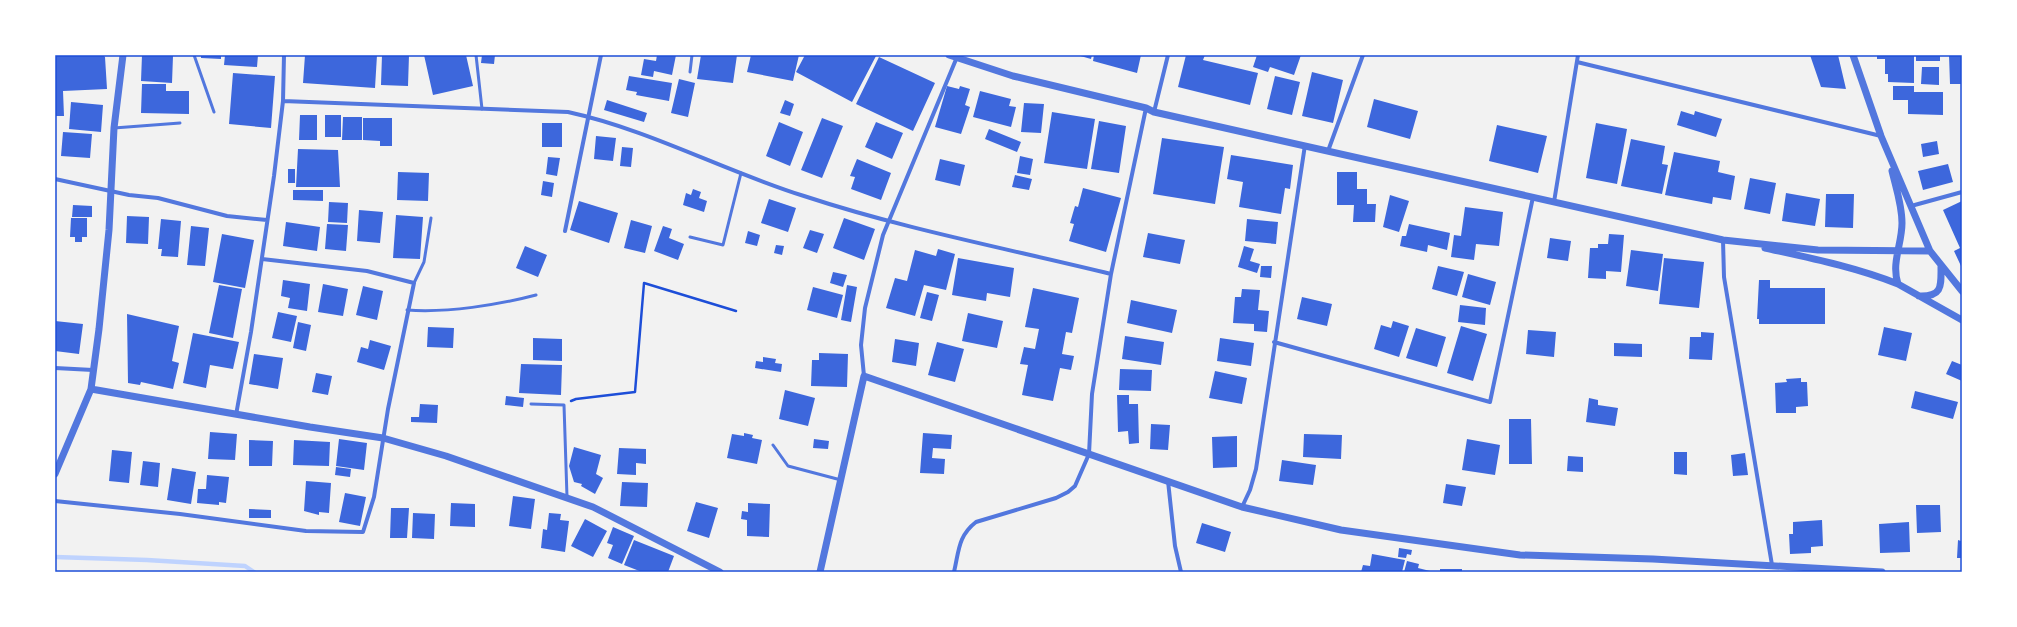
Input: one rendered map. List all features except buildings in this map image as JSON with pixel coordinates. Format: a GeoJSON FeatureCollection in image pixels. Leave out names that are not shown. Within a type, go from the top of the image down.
{"type":"FeatureCollection","features":[{"type":"Feature","properties":{"kind":"street"},"geometry":{"type":"LineString","coordinates":[[55,474],[91,389],[109,230],[114,128],[123,55]]}},
{"type":"Feature","properties":{"kind":"street"},"geometry":{"type":"LineString","coordinates":[[236,415],[251,332],[268,220],[283,101],[284,55]]}},
{"type":"Feature","properties":{"kind":"street"},"geometry":{"type":"LineString","coordinates":[[565,231],[601,55]]}},
{"type":"Feature","properties":{"kind":"street"},"geometry":{"type":"LineString","coordinates":[[949,55],[1013,76],[1146,108],[1154,112],[1723,240],[1824,260],[1898,284],[1916,296],[1962,320]]}},
{"type":"Feature","properties":{"kind":"street"},"geometry":{"type":"LineString","coordinates":[[1154,112],[1168,55]]}},
{"type":"Feature","properties":{"kind":"street"},"geometry":{"type":"LineString","coordinates":[[1328,151],[1363,55]]}},
{"type":"Feature","properties":{"kind":"street"},"geometry":{"type":"LineString","coordinates":[[1554,202],[1578,55]]}},
{"type":"Feature","properties":{"kind":"street"},"geometry":{"type":"LineString","coordinates":[[1853,55],[1881,136],[1930,251],[1962,291]]}},
{"type":"Feature","properties":{"kind":"street"},"geometry":{"type":"LineString","coordinates":[[820,572],[864,376],[861,345],[865,308],[883,235],[957,57]]}},
{"type":"Feature","properties":{"kind":"street"},"geometry":{"type":"LineString","coordinates":[[1577,62],[1881,136]]}},
{"type":"Feature","properties":{"kind":"street"},"geometry":{"type":"LineString","coordinates":[[283,101],[482,110],[568,112],[588,116],[657,139],[803,196],[889,220],[1111,274]]}},
{"type":"Feature","properties":{"kind":"street"},"geometry":{"type":"LineString","coordinates":[[954,572],[960,545],[966,530],[976,522],[1056,498],[1068,492],[1075,486],[1089,454],[1092,394],[1111,274],[1146,108]]}},
{"type":"Feature","properties":{"kind":"street"},"geometry":{"type":"LineString","coordinates":[[1242,507],[1250,490],[1256,469],[1274,342],[1305,146]]}},
{"type":"Feature","properties":{"kind":"street"},"geometry":{"type":"LineString","coordinates":[[1887,150],[1901,216],[1895,269],[1898,284]]}},
{"type":"Feature","properties":{"kind":"street"},"geometry":{"type":"LineString","coordinates":[[55,179],[158,198],[227,216],[268,220]]}},
{"type":"Feature","properties":{"kind":"street"},"geometry":{"type":"LineString","coordinates":[[1911,206],[1962,192]]}},
{"type":"Feature","properties":{"kind":"street"},"geometry":{"type":"LineString","coordinates":[[1274,342],[1490,402],[1533,197]]}},
{"type":"Feature","properties":{"kind":"street"},"geometry":{"type":"LineString","coordinates":[[1723,240],[1818,250],[1930,251]]}},
{"type":"Feature","properties":{"kind":"street"},"geometry":{"type":"LineString","coordinates":[[1723,240],[1724,277],[1772,565]]}},
{"type":"Feature","properties":{"kind":"street"},"geometry":{"type":"LineString","coordinates":[[55,502],[180,514],[306,531],[363,532],[374,497],[383,438],[407,310],[414,283],[367,271],[262,258]]}},
{"type":"Feature","properties":{"kind":"street"},"geometry":{"type":"LineString","coordinates":[[1916,296],[1929,296],[1937,293],[1940,287],[1941,266]]}},
{"type":"Feature","properties":{"kind":"street"},"geometry":{"type":"LineString","coordinates":[[55,368],[93,370]]}},
{"type":"Feature","properties":{"kind":"street"},"geometry":{"type":"LineString","coordinates":[[864,376],[1242,507],[1341,530],[1520,555],[1772,565],[1882,572]]}},
{"type":"Feature","properties":{"kind":"street"},"geometry":{"type":"LineString","coordinates":[[91,389],[236,415],[383,438],[446,456],[593,507],[720,572]]}},
{"type":"Feature","properties":{"kind":"street"},"geometry":{"type":"LineString","coordinates":[[1168,481],[1175,546],[1181,572]]}},
{"type":"Feature","properties":{"kind":"lane"},"geometry":{"type":"LineString","coordinates":[[194,55],[214,112]]}},
{"type":"Feature","properties":{"kind":"lane"},"geometry":{"type":"LineString","coordinates":[[476,55],[482,110]]}},
{"type":"Feature","properties":{"kind":"lane"},"geometry":{"type":"LineString","coordinates":[[690,72],[692,55]]}},
{"type":"Feature","properties":{"kind":"lane"},"geometry":{"type":"LineString","coordinates":[[114,128],[180,124]]}},
{"type":"Feature","properties":{"kind":"lane"},"geometry":{"type":"LineString","coordinates":[[690,237],[723,245],[741,172]]}},
{"type":"Feature","properties":{"kind":"lane"},"geometry":{"type":"LineString","coordinates":[[414,283],[424,262],[430,218]]}},
{"type":"Feature","properties":{"kind":"lane"},"geometry":{"type":"LineString","coordinates":[[407,310],[424,311],[508,302],[536,295]]}},
{"type":"Feature","properties":{"kind":"lane"},"geometry":{"type":"LineString","coordinates":[[531,404],[564,405],[567,497]]}},
{"type":"Feature","properties":{"kind":"lane"},"geometry":{"type":"LineString","coordinates":[[773,445],[788,466],[841,480]]}},
{"type":"Feature","properties":{"kind":"path"},"geometry":{"type":"LineString","coordinates":[[564,405],[576,399],[635,392],[644,283],[736,311]]}},
{"type":"Feature","properties":{"kind":"waterway"},"geometry":{"type":"LineString","coordinates":[[55,557],[147,560],[245,566],[254,572]]}}]}
